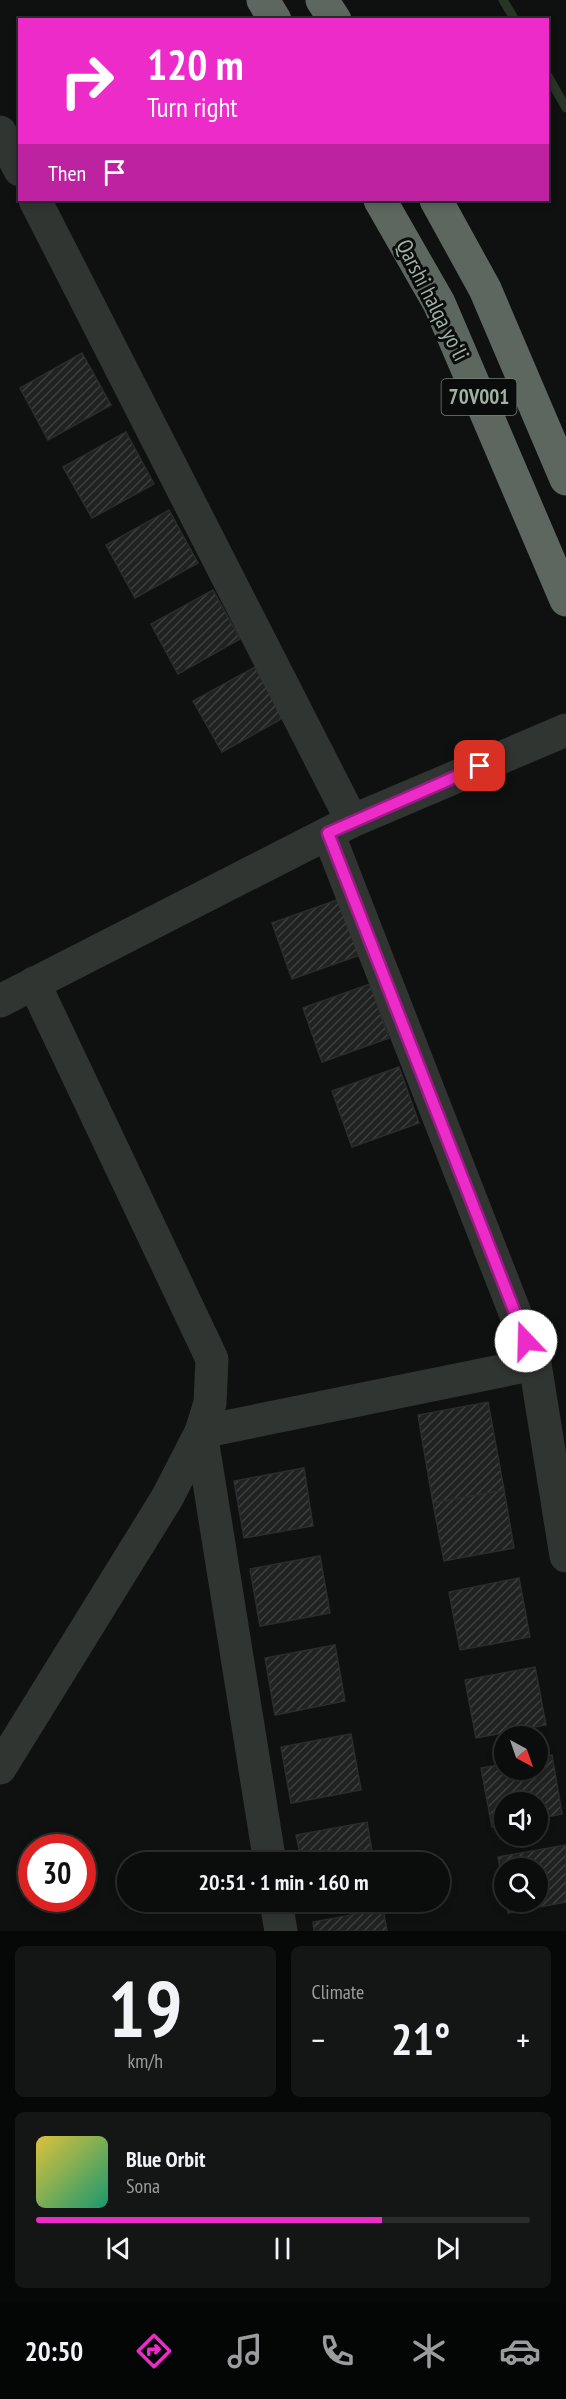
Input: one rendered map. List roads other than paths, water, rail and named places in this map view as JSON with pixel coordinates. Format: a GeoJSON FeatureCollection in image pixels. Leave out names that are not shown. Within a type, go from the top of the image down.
{"type":"FeatureCollection","features":[{"type":"Feature","properties":{"kind":"highway"},"geometry":{"type":"LineString","coordinates":[[263,0],[274,18]]}},
{"type":"Feature","properties":{"kind":"highway"},"geometry":{"type":"LineString","coordinates":[[322,0],[334,18]]}},
{"type":"Feature","properties":{"kind":"highway","name":"Qarshi halqa yoʻli"},"geometry":{"type":"LineString","coordinates":[[381,201],[439,303],[566,600]]}},
{"type":"Feature","properties":{"kind":"highway","name":"70V001"},"geometry":{"type":"LineString","coordinates":[[437,201],[485,289],[566,479]]}},
{"type":"Feature","properties":{"kind":"street"},"geometry":{"type":"LineString","coordinates":[[0,132],[18,166]]}},
{"type":"Feature","properties":{"kind":"street"},"geometry":{"type":"LineString","coordinates":[[35,201],[340,827],[535,1364],[566,1556]]}},
{"type":"Feature","properties":{"kind":"street"},"geometry":{"type":"LineString","coordinates":[[0,1001],[340,827],[566,730]]}},
{"type":"Feature","properties":{"kind":"street"},"geometry":{"type":"LineString","coordinates":[[0,1768],[167,1498],[201,1432],[210,1404],[212,1359],[34,983]]}},
{"type":"Feature","properties":{"kind":"street"},"geometry":{"type":"LineString","coordinates":[[201,1432],[535,1364]]}},
{"type":"Feature","properties":{"kind":"street"},"geometry":{"type":"LineString","coordinates":[[201,1432],[268,1852]]}},
{"type":"Feature","properties":{"kind":"street"},"geometry":{"type":"LineString","coordinates":[[278,1912],[281,1931]]}},
{"type":"Feature","properties":{"kind":"waterway"},"geometry":{"type":"LineString","coordinates":[[503,0],[514,18]]}},
{"type":"Feature","properties":{"kind":"waterway"},"geometry":{"type":"LineString","coordinates":[[549,78],[566,108]]}}]}
